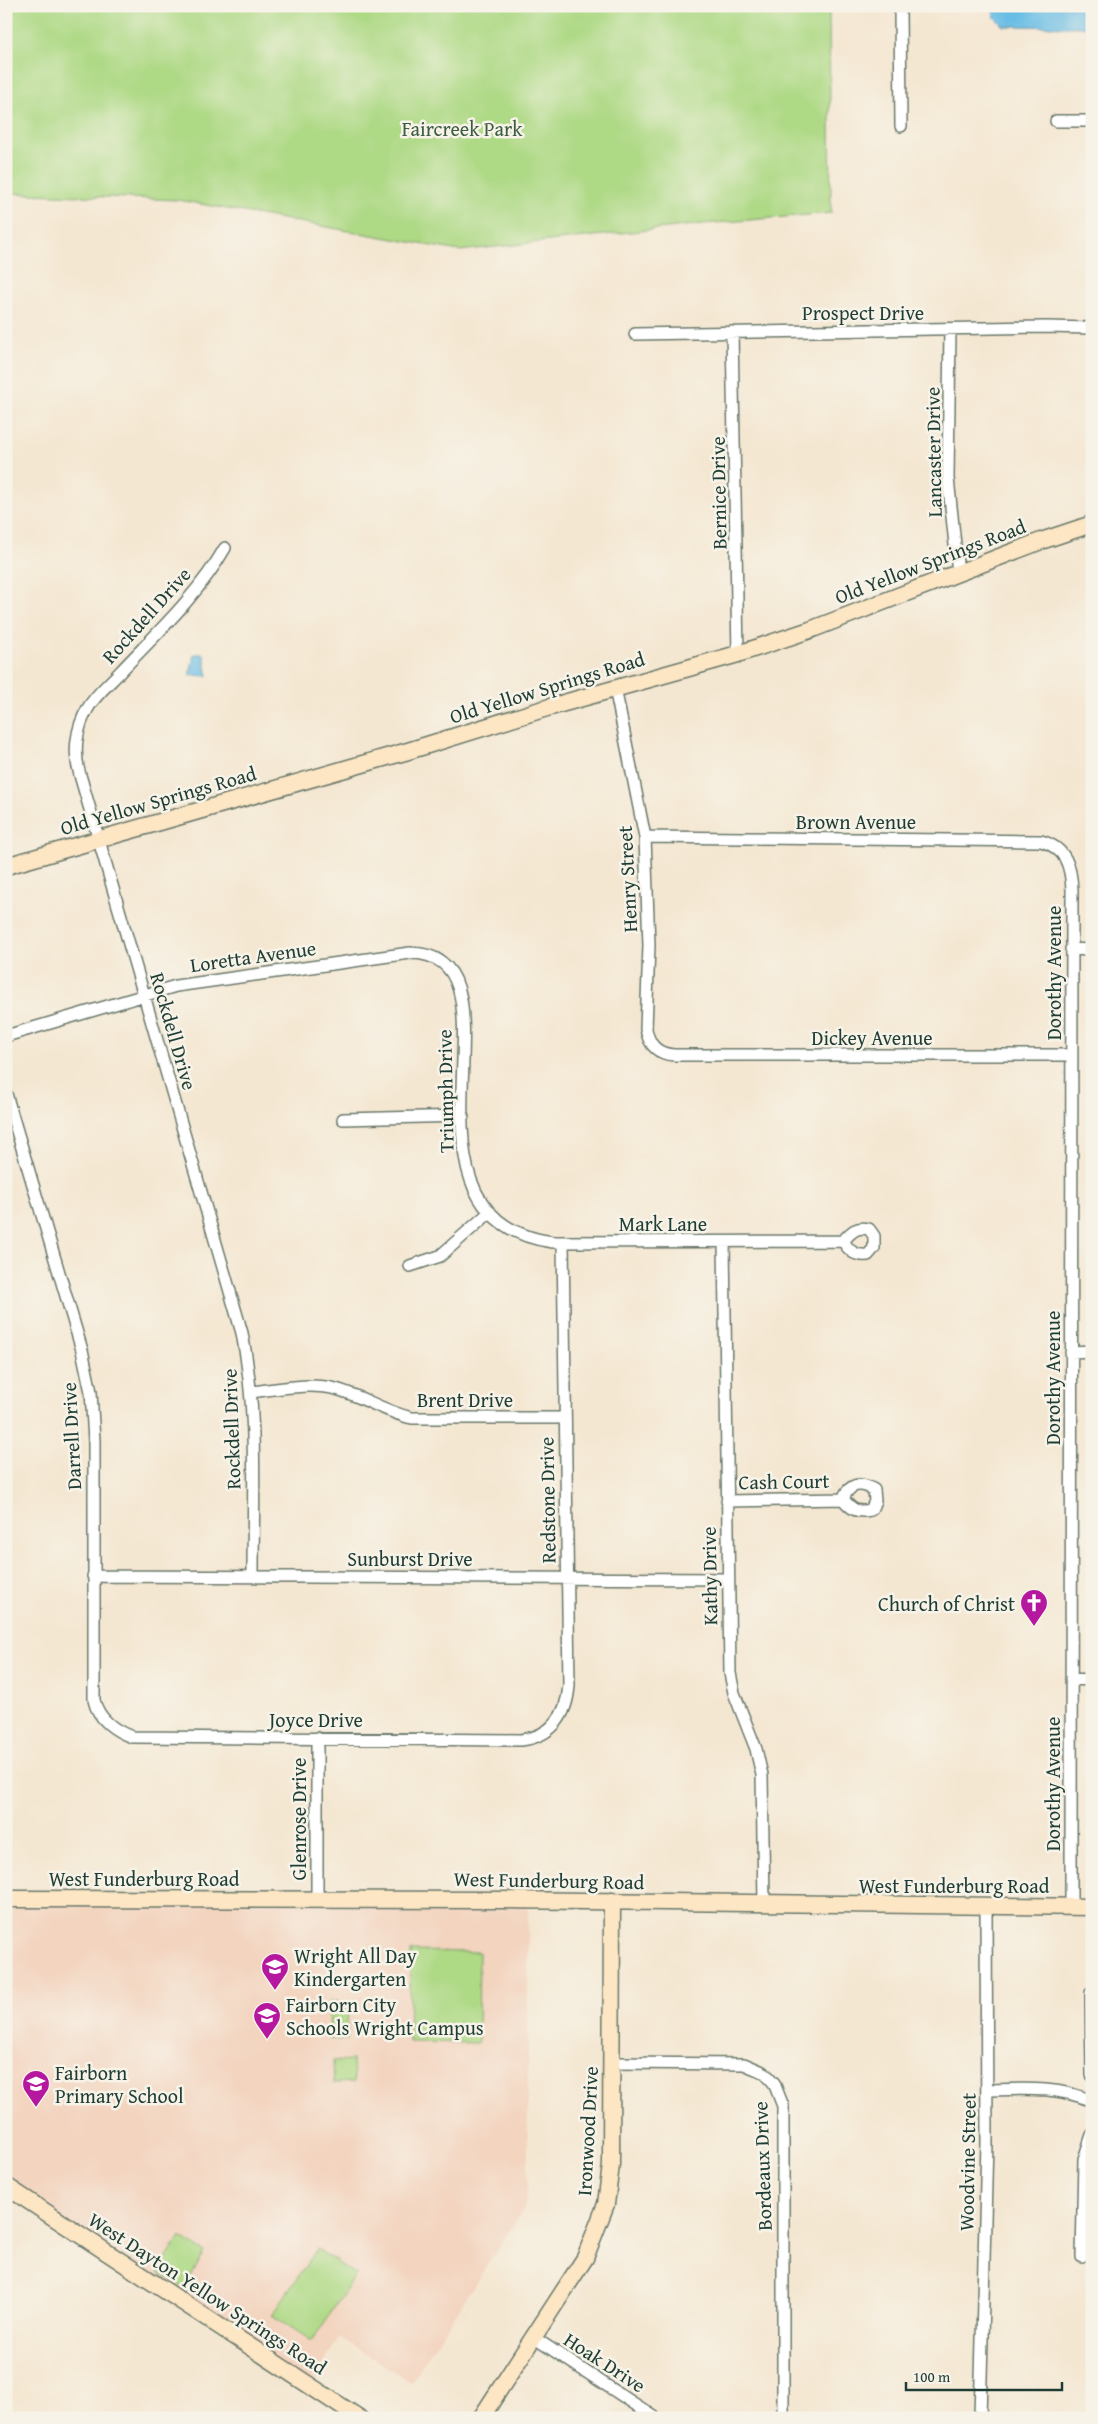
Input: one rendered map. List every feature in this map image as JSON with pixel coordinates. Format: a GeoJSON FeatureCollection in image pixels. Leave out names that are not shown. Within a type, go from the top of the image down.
{"type":"FeatureCollection","features":[{"type":"Feature","properties":{"kind":"street"},"geometry":{"type":"LineString","coordinates":[[900,6],[901,126]]}},
{"type":"Feature","properties":{"kind":"street"},"geometry":{"type":"LineString","coordinates":[[1056,122],[1092,121]]}},
{"type":"Feature","properties":{"kind":"street","name":"Prospect Drive"},"geometry":{"type":"LineString","coordinates":[[635,334],[1046,327],[1092,328]]}},
{"type":"Feature","properties":{"kind":"street","name":"Lancaster Drive"},"geometry":{"type":"LineString","coordinates":[[950,330],[948,478],[958,573]]}},
{"type":"Feature","properties":{"kind":"street","name":"Bernice Drive"},"geometry":{"type":"LineString","coordinates":[[732,332],[738,654]]}},
{"type":"Feature","properties":{"kind":"street","name":"Old Yellow Springs Road"},"geometry":{"type":"LineString","coordinates":[[6,866],[408,751],[538,710],[738,654],[810,630],[1092,524]]}},
{"type":"Feature","properties":{"kind":"street","name":"Rockdell Drive"},"geometry":{"type":"LineString","coordinates":[[225,548],[212,570],[193,594],[92,702],[83,717],[77,740],[77,766],[238,1317],[247,1359],[251,1392],[253,1576]]}},
{"type":"Feature","properties":{"kind":"street","name":"Henry Street"},"geometry":{"type":"LineString","coordinates":[[615,688],[645,837],[649,944],[646,1029],[650,1042],[656,1049],[664,1054],[674,1055]]}},
{"type":"Feature","properties":{"kind":"street","name":"Brown Avenue"},"geometry":{"type":"LineString","coordinates":[[645,837],[1041,841],[1054,846],[1062,853]]}},
{"type":"Feature","properties":{"kind":"street","name":"Dorothy Avenue"},"geometry":{"type":"LineString","coordinates":[[1062,853],[1067,859],[1071,874],[1072,949],[1071,1907]]}},
{"type":"Feature","properties":{"kind":"street"},"geometry":{"type":"LineString","coordinates":[[1072,949],[1092,950]]}},
{"type":"Feature","properties":{"kind":"street","name":"Loretta Avenue"},"geometry":{"type":"LineString","coordinates":[[6,1036],[176,986],[410,953],[431,955],[448,966]]}},
{"type":"Feature","properties":{"kind":"street","name":"Triumph Drive"},"geometry":{"type":"LineString","coordinates":[[448,966],[457,979],[461,995],[463,1147],[468,1175],[481,1202],[490,1212]]}},
{"type":"Feature","properties":{"kind":"street","name":"Dickey Avenue"},"geometry":{"type":"LineString","coordinates":[[674,1055],[1071,1055]]}},
{"type":"Feature","properties":{"kind":"street","name":"Darrell Drive"},"geometry":{"type":"LineString","coordinates":[[6,1094],[89,1381],[94,1441],[94,1700],[97,1711],[107,1723]]}},
{"type":"Feature","properties":{"kind":"street"},"geometry":{"type":"LineString","coordinates":[[343,1119],[463,1116]]}},
{"type":"Feature","properties":{"kind":"street"},"geometry":{"type":"LineString","coordinates":[[410,1266],[440,1256],[490,1212]]}},
{"type":"Feature","properties":{"kind":"street","name":"Mark Lane"},"geometry":{"type":"LineString","coordinates":[[490,1212],[506,1225],[524,1235],[541,1240],[563,1242],[843,1241]]}},
{"type":"Feature","properties":{"kind":"street","name":"Redstone Drive"},"geometry":{"type":"LineString","coordinates":[[529,1739],[548,1730],[559,1720],[565,1709],[569,1685],[563,1242]]}},
{"type":"Feature","properties":{"kind":"street","name":"Kathy Drive"},"geometry":{"type":"LineString","coordinates":[[724,1242],[726,1501],[730,1673],[734,1693],[756,1749],[762,1775],[764,1904]]}},
{"type":"Feature","properties":{"kind":"street"},"geometry":{"type":"LineString","coordinates":[[1071,1352],[1092,1351]]}},
{"type":"Feature","properties":{"kind":"street","name":"Brent Drive"},"geometry":{"type":"LineString","coordinates":[[251,1392],[304,1386],[327,1387],[347,1393],[393,1414],[412,1418],[565,1418]]}},
{"type":"Feature","properties":{"kind":"street","name":"Cash Court"},"geometry":{"type":"LineString","coordinates":[[726,1501],[843,1499]]}},
{"type":"Feature","properties":{"kind":"street","name":"Sunburst Drive"},"geometry":{"type":"LineString","coordinates":[[93,1576],[728,1579]]}},
{"type":"Feature","properties":{"kind":"street"},"geometry":{"type":"LineString","coordinates":[[1071,1679],[1092,1680]]}},
{"type":"Feature","properties":{"kind":"street","name":"Joyce Drive"},"geometry":{"type":"LineString","coordinates":[[107,1723],[124,1734],[142,1738],[529,1739]]}},
{"type":"Feature","properties":{"kind":"street","name":"Glenrose Drive"},"geometry":{"type":"LineString","coordinates":[[317,1738],[317,1900]]}},
{"type":"Feature","properties":{"kind":"street","name":"West Funderburg Road"},"geometry":{"type":"LineString","coordinates":[[6,1899],[612,1901],[1092,1907]]}},
{"type":"Feature","properties":{"kind":"street","name":"Ironwood Drive"},"geometry":{"type":"LineString","coordinates":[[481,2418],[585,2258],[606,2204],[611,2165],[612,1901]]}},
{"type":"Feature","properties":{"kind":"street","name":"Woodvine Street"},"geometry":{"type":"LineString","coordinates":[[980,2418],[987,2090],[986,1906]]}},
{"type":"Feature","properties":{"kind":"street"},"geometry":{"type":"LineString","coordinates":[[1091,1993],[1092,2075]]}},
{"type":"Feature","properties":{"kind":"street","name":"Bordeaux Drive"},"geometry":{"type":"LineString","coordinates":[[612,2063],[744,2064],[765,2073],[777,2088],[783,2106],[783,2418]]}},
{"type":"Feature","properties":{"kind":"street"},"geometry":{"type":"LineString","coordinates":[[987,2090],[1045,2089],[1061,2091],[1092,2100]]}},
{"type":"Feature","properties":{"kind":"street"},"geometry":{"type":"LineString","coordinates":[[1082,2257],[1084,2159],[1092,2135]]}},
{"type":"Feature","properties":{"kind":"street","name":"West Dayton Yellow Springs Road"},"geometry":{"type":"LineString","coordinates":[[6,2186],[359,2418]]}},
{"type":"Feature","properties":{"kind":"street","name":"Hoak Drive"},"geometry":{"type":"LineString","coordinates":[[533,2337],[656,2418]]}},
{"type":"Feature","properties":{"kind":"shaded area","name":"Fairborn City Schools Wright Campus"},"geometry":{"type":"Polygon","coordinates":[[[6,1899],[528,1900],[528,2180],[525,2207],[411,2382],[339,2337],[311,2387],[6,2186],[6,1899]]]}},
{"type":"Feature","properties":{"kind":"green space","name":"Faircreek Park"},"geometry":{"type":"Polygon","coordinates":[[[6,6],[829,6],[831,213],[703,224],[459,251],[178,200],[6,193],[6,6]]]}},
{"type":"Feature","properties":{"kind":"green space"},"geometry":{"type":"Polygon","coordinates":[[[411,1951],[479,1952],[478,2043],[409,2042],[411,1951]]]}},
{"type":"Feature","properties":{"kind":"green space"},"geometry":{"type":"Polygon","coordinates":[[[330,2001],[348,2002],[347,2040],[329,2039],[330,2001]]]}},
{"type":"Feature","properties":{"kind":"green space"},"geometry":{"type":"Polygon","coordinates":[[[353,2060],[354,2082],[334,2083],[333,2061],[353,2060]]]}},
{"type":"Feature","properties":{"kind":"green space"},"geometry":{"type":"Polygon","coordinates":[[[180,2237],[205,2252],[184,2288],[158,2272],[180,2237]]]}},
{"type":"Feature","properties":{"kind":"green space"},"geometry":{"type":"Polygon","coordinates":[[[317,2249],[356,2275],[312,2341],[272,2315],[317,2249]]]}},
{"type":"Feature","properties":{"kind":"water"},"geometry":{"type":"Polygon","coordinates":[[[992,6],[1092,6],[1092,27],[1003,26],[994,17],[992,6]]]}},
{"type":"Feature","properties":{"kind":"water"},"geometry":{"type":"Polygon","coordinates":[[[194,654],[204,654],[208,676],[190,675],[194,654]]]}},
{"type":"Feature","properties":{"kind":"place","name":"Church of Christ"},"geometry":{"type":"Point","coordinates":[1034,1627]}},
{"type":"Feature","properties":{"kind":"place","name":"Wright All Day Kindergarten"},"geometry":{"type":"Point","coordinates":[275,1991]}},
{"type":"Feature","properties":{"kind":"place","name":"Fairborn City Schools Wright Campus"},"geometry":{"type":"Point","coordinates":[267,2040]}},
{"type":"Feature","properties":{"kind":"place","name":"Fairborn Primary School"},"geometry":{"type":"Point","coordinates":[36,2108]}}]}
